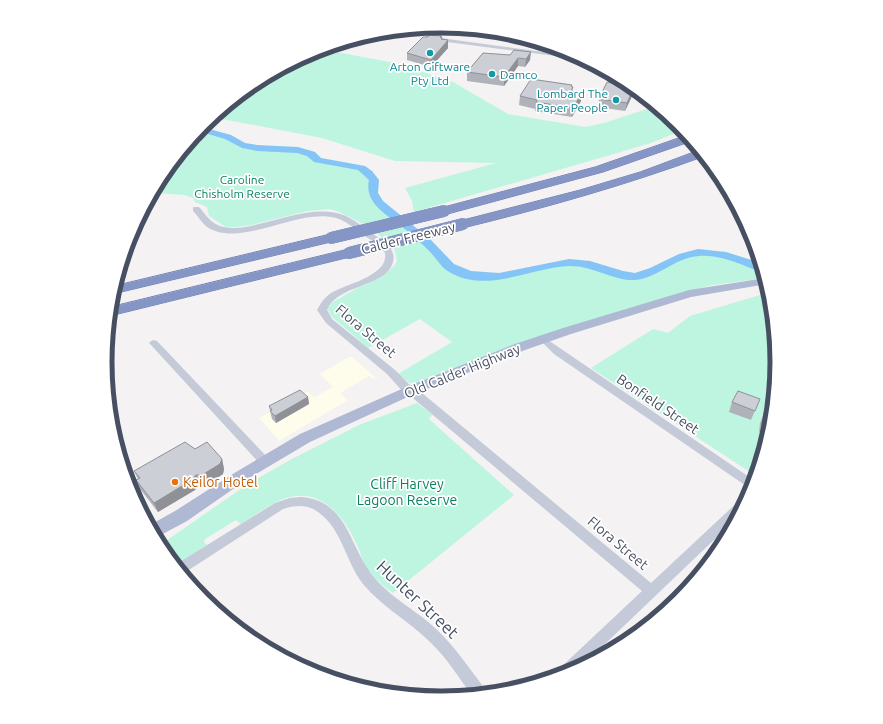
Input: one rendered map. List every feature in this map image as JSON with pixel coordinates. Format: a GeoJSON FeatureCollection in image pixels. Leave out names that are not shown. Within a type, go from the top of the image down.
{"type":"FeatureCollection","features":[{"type":"Feature","properties":{"kind":"highway","name":"Calder Freeway"},"geometry":{"type":"LineString","coordinates":[[121,288],[444,211],[588,173],[684,140]]}},
{"type":"Feature","properties":{"kind":"highway","name":"Calder Freeway"},"geometry":{"type":"LineString","coordinates":[[117,310],[349,253],[582,193],[697,155]]}},
{"type":"Feature","properties":{"kind":"main road","name":"Old Calder Highway"},"geometry":{"type":"LineString","coordinates":[[158,528],[181,516],[265,462],[330,426],[546,341],[680,297],[707,290],[760,282]]}},
{"type":"Feature","properties":{"kind":"main road","name":"Old Calder Highway"},"geometry":{"type":"LineString","coordinates":[[161,533],[181,516]]}},
{"type":"Feature","properties":{"kind":"street"},"geometry":{"type":"LineString","coordinates":[[427,34],[432,38],[457,42],[556,53]]}},
{"type":"Feature","properties":{"kind":"street","name":"Flora Street"},"geometry":{"type":"LineString","coordinates":[[196,208],[212,226],[229,230],[249,228],[312,214],[333,214],[348,220],[386,247],[390,257],[389,263],[380,273],[330,298],[323,305],[322,310],[329,321],[391,372],[414,394],[650,590]]}},
{"type":"Feature","properties":{"kind":"street","name":"Bonfield Street"},"geometry":{"type":"LineString","coordinates":[[546,341],[557,352],[747,482]]}},
{"type":"Feature","properties":{"kind":"street"},"geometry":{"type":"LineString","coordinates":[[154,343],[265,462]]}},
{"type":"Feature","properties":{"kind":"street","name":"Hunter Street"},"geometry":{"type":"LineString","coordinates":[[183,566],[279,506],[289,502],[301,501],[316,505],[329,514],[344,533],[357,564],[366,577],[386,598],[417,620],[436,638],[476,689]]}},
{"type":"Feature","properties":{"kind":"street"},"geometry":{"type":"LineString","coordinates":[[577,662],[650,590],[735,511]]}},
{"type":"Feature","properties":{"kind":"shaded area"},"geometry":{"type":"Polygon","coordinates":[[[349,357],[352,357],[375,377],[381,375],[374,379],[369,376],[340,393],[348,400],[279,441],[259,418],[308,391],[314,397],[333,387],[320,374],[349,357]]]}},
{"type":"Feature","properties":{"kind":"green space"},"geometry":{"type":"Polygon","coordinates":[[[333,51],[395,63],[453,82],[508,114],[585,127],[604,123],[650,108],[677,132],[651,143],[414,212],[412,201],[405,188],[496,163],[395,161],[322,138],[220,119],[259,88],[296,67],[333,51]]]}},
{"type":"Feature","properties":{"kind":"green space","name":"Caroline Chisholm Reserve"},"geometry":{"type":"Polygon","coordinates":[[[207,131],[228,137],[242,145],[257,148],[298,150],[311,154],[319,160],[361,168],[374,180],[373,193],[379,203],[436,251],[450,267],[470,275],[485,277],[499,276],[555,264],[583,263],[627,276],[635,276],[648,273],[689,254],[707,252],[726,255],[756,266],[759,279],[713,285],[680,293],[598,320],[587,321],[534,338],[415,384],[410,383],[398,374],[452,342],[420,319],[368,348],[331,316],[327,308],[333,302],[361,286],[380,278],[394,266],[397,261],[395,251],[384,239],[369,227],[337,211],[329,209],[308,211],[251,225],[226,227],[209,216],[207,207],[195,202],[193,198],[184,195],[159,193],[180,162],[207,131]]]}},
{"type":"Feature","properties":{"kind":"green space"},"geometry":{"type":"Polygon","coordinates":[[[763,294],[770,340],[770,384],[764,426],[751,473],[591,368],[653,329],[668,333],[690,316],[763,294]]]}},
{"type":"Feature","properties":{"kind":"green space","name":"Cliff Harvey Lagoon Reserve"},"geometry":{"type":"Polygon","coordinates":[[[417,403],[433,415],[429,418],[430,420],[514,495],[393,593],[371,573],[365,565],[350,532],[336,512],[327,504],[306,496],[294,496],[281,500],[241,524],[236,520],[205,539],[204,542],[207,545],[180,562],[168,545],[166,541],[248,484],[290,460],[359,425],[417,403]]]}},
{"type":"Feature","properties":{"kind":"building"},"geometry":{"type":"Polygon","coordinates":[[[430,35],[442,36],[440,37],[442,38],[441,39],[448,40],[431,60],[407,53],[423,37],[430,35]]]}},
{"type":"Feature","properties":{"kind":"building"},"geometry":{"type":"Polygon","coordinates":[[[514,50],[531,52],[526,59],[518,58],[504,77],[467,72],[483,53],[510,55],[514,50]]]}},
{"type":"Feature","properties":{"kind":"building"},"geometry":{"type":"Polygon","coordinates":[[[531,79],[572,85],[571,86],[573,87],[571,91],[582,93],[573,108],[536,102],[537,100],[520,96],[531,79]]]}},
{"type":"Feature","properties":{"kind":"building"},"geometry":{"type":"Polygon","coordinates":[[[612,81],[631,93],[627,103],[599,99],[607,82],[611,83],[612,81]]]}},
{"type":"Feature","properties":{"kind":"building"},"geometry":{"type":"Polygon","coordinates":[[[300,390],[308,397],[275,416],[270,411],[272,410],[269,406],[300,390]]]}},
{"type":"Feature","properties":{"kind":"building"},"geometry":{"type":"Polygon","coordinates":[[[738,391],[760,399],[755,411],[732,402],[738,391]]]}},
{"type":"Feature","properties":{"kind":"building"},"geometry":{"type":"Polygon","coordinates":[[[764,413],[766,414],[765,422],[763,422],[764,413]]]}},
{"type":"Feature","properties":{"kind":"building","name":"Keilor Hotel"},"geometry":{"type":"Polygon","coordinates":[[[185,442],[195,449],[207,442],[222,459],[220,464],[202,475],[196,475],[192,480],[154,503],[136,480],[140,478],[134,471],[185,442]]]}},
{"type":"Feature","properties":{"kind":"waterway"},"geometry":{"type":"LineString","coordinates":[[207,131],[228,137],[242,145],[257,148],[298,150],[311,154],[318,160],[361,168],[374,180],[373,193],[379,203],[436,251],[450,267],[470,275],[485,277],[499,276],[555,264],[583,263],[627,276],[635,276],[648,273],[683,256],[698,252],[726,255],[756,266]]}},
{"type":"Feature","properties":{"kind":"place","name":"Arton Giftware Pty Ltd"},"geometry":{"type":"Point","coordinates":[430,53]}},
{"type":"Feature","properties":{"kind":"place","name":"Damco"},"geometry":{"type":"Point","coordinates":[492,74]}},
{"type":"Feature","properties":{"kind":"place","name":"Lombard The Paper People"},"geometry":{"type":"Point","coordinates":[616,100]}},
{"type":"Feature","properties":{"kind":"place","name":"Keilor Hotel"},"geometry":{"type":"Point","coordinates":[175,482]}}]}
